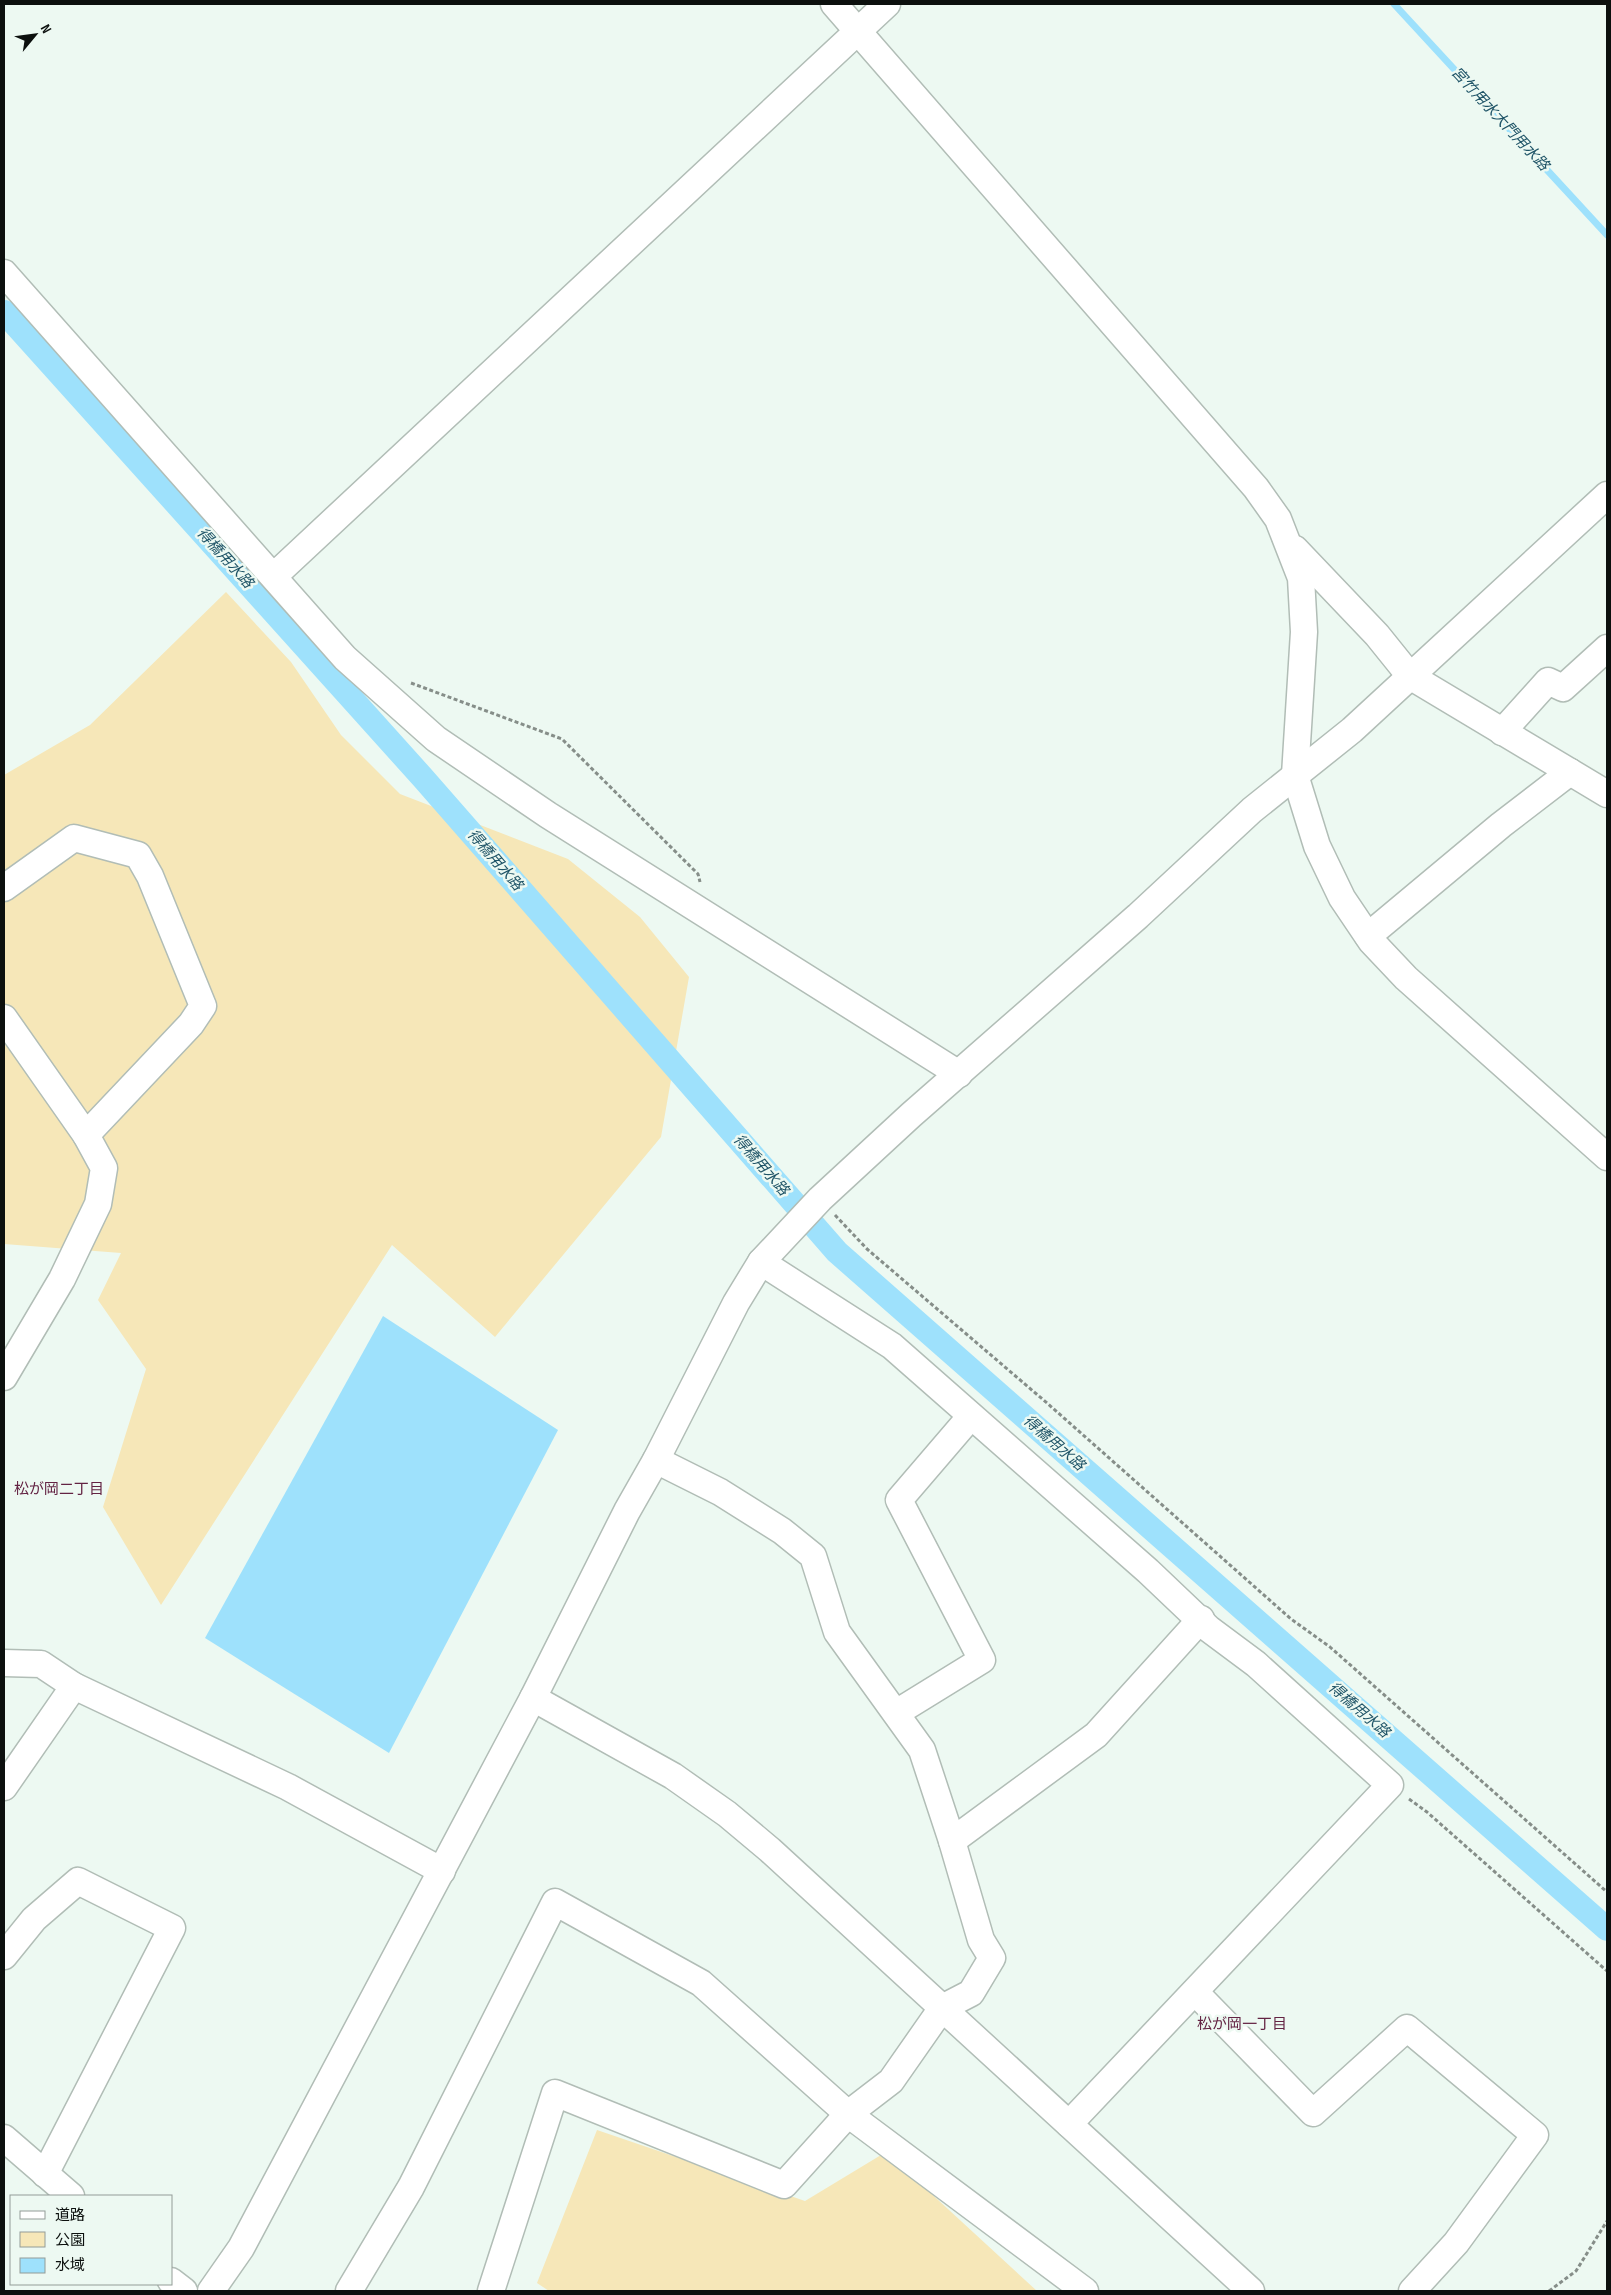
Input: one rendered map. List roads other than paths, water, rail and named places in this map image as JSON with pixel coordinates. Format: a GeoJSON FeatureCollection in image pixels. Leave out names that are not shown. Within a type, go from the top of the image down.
{"type":"FeatureCollection","features":[{"type":"Feature","properties":{"kind":"street"},"geometry":{"type":"LineString","coordinates":[[834,4],[1089,299],[1256,488],[1278,519],[1301,578],[1304,632],[1295,775],[1316,846],[1342,898],[1368,936],[1406,978],[1607,1156]]}},
{"type":"Feature","properties":{"kind":"street"},"geometry":{"type":"LineString","coordinates":[[274,576],[887,4]]}},
{"type":"Feature","properties":{"kind":"street"},"geometry":{"type":"LineString","coordinates":[[4,274],[345,658],[436,739],[548,815],[959,1074]]}},
{"type":"Feature","properties":{"kind":"street"},"geometry":{"type":"LineString","coordinates":[[211,2291],[241,2248],[533,1698],[627,1511],[656,1460],[736,1303],[761,1262],[816,1204],[959,1074],[1138,916],[1252,810],[1352,730],[1410,676],[1603,507]]}},
{"type":"Feature","properties":{"kind":"street"},"geometry":{"type":"LineString","coordinates":[[1286,540],[1377,634],[1410,676],[1607,794]]}},
{"type":"Feature","properties":{"kind":"street"},"geometry":{"type":"LineString","coordinates":[[1502,732],[1548,681],[1563,688],[1607,648]]}},
{"type":"Feature","properties":{"kind":"street"},"geometry":{"type":"LineString","coordinates":[[1368,936],[1501,825],[1570,772]]}},
{"type":"Feature","properties":{"kind":"street"},"geometry":{"type":"LineString","coordinates":[[4,888],[74,838],[138,855],[150,876],[202,1006],[192,1024],[86,1135]]}},
{"type":"Feature","properties":{"kind":"street"},"geometry":{"type":"LineString","coordinates":[[4,1018],[86,1135],[104,1168],[98,1204],[62,1279],[4,1378]]}},
{"type":"Feature","properties":{"kind":"street"},"geometry":{"type":"LineString","coordinates":[[761,1262],[892,1346],[1201,1619],[1209,1629],[1256,1664],[1390,1785],[1069,2124]]}},
{"type":"Feature","properties":{"kind":"street"},"geometry":{"type":"LineString","coordinates":[[896,1713],[982,1660],[899,1500],[972,1416]]}},
{"type":"Feature","properties":{"kind":"street"},"geometry":{"type":"LineString","coordinates":[[491,2291],[555,2093],[784,2184],[848,2114],[891,2081],[942,2008],[971,1994],[992,1958],[981,1940],[952,1841],[922,1750],[837,1632],[813,1556],[782,1530],[720,1492],[656,1460]]}},
{"type":"Feature","properties":{"kind":"street"},"geometry":{"type":"LineString","coordinates":[[952,1841],[1096,1734],[1201,1619]]}},
{"type":"Feature","properties":{"kind":"street"},"geometry":{"type":"LineString","coordinates":[[4,1664],[41,1664],[74,1686],[288,1787],[442,1871]]}},
{"type":"Feature","properties":{"kind":"street"},"geometry":{"type":"LineString","coordinates":[[4,1787],[74,1686]]}},
{"type":"Feature","properties":{"kind":"street"},"geometry":{"type":"LineString","coordinates":[[533,1698],[644,1759],[705,1797],[770,1850],[1251,2291]]}},
{"type":"Feature","properties":{"kind":"street"},"geometry":{"type":"LineString","coordinates":[[4,1956],[34,1919],[78,1881],[172,1928],[44,2174]]}},
{"type":"Feature","properties":{"kind":"street"},"geometry":{"type":"LineString","coordinates":[[349,2291],[411,2187],[555,1902],[701,1983],[848,2114],[1085,2291]]}},
{"type":"Feature","properties":{"kind":"street"},"geometry":{"type":"LineString","coordinates":[[1195,1992],[1313,2113],[1407,2028],[1535,2135],[1456,2243],[1412,2291]]}},
{"type":"Feature","properties":{"kind":"street"},"geometry":{"type":"LineString","coordinates":[[4,2138],[70,2195]]}},
{"type":"Feature","properties":{"kind":"street"},"geometry":{"type":"LineString","coordinates":[[172,2282],[184,2291]]}},
{"type":"Feature","properties":{"kind":"water"},"geometry":{"type":"Polygon","coordinates":[[[383,1316],[558,1430],[389,1753],[205,1638],[383,1316]]]}},
{"type":"Feature","properties":{"kind":"waterway","name":"宮竹用水大門用水路"},"geometry":{"type":"LineString","coordinates":[[1394,4],[1607,235]]}},
{"type":"Feature","properties":{"kind":"waterway","name":"得橋用水路"},"geometry":{"type":"LineString","coordinates":[[4,312],[423,778],[837,1252],[1607,1929]]}},
{"type":"Feature","properties":{"kind":"district","name":"松が岡二丁目"},"geometry":{"type":"Point","coordinates":[59,1489]}},
{"type":"Feature","properties":{"kind":"district","name":"松が岡一丁目"},"geometry":{"type":"Point","coordinates":[1242,2024]}}]}
